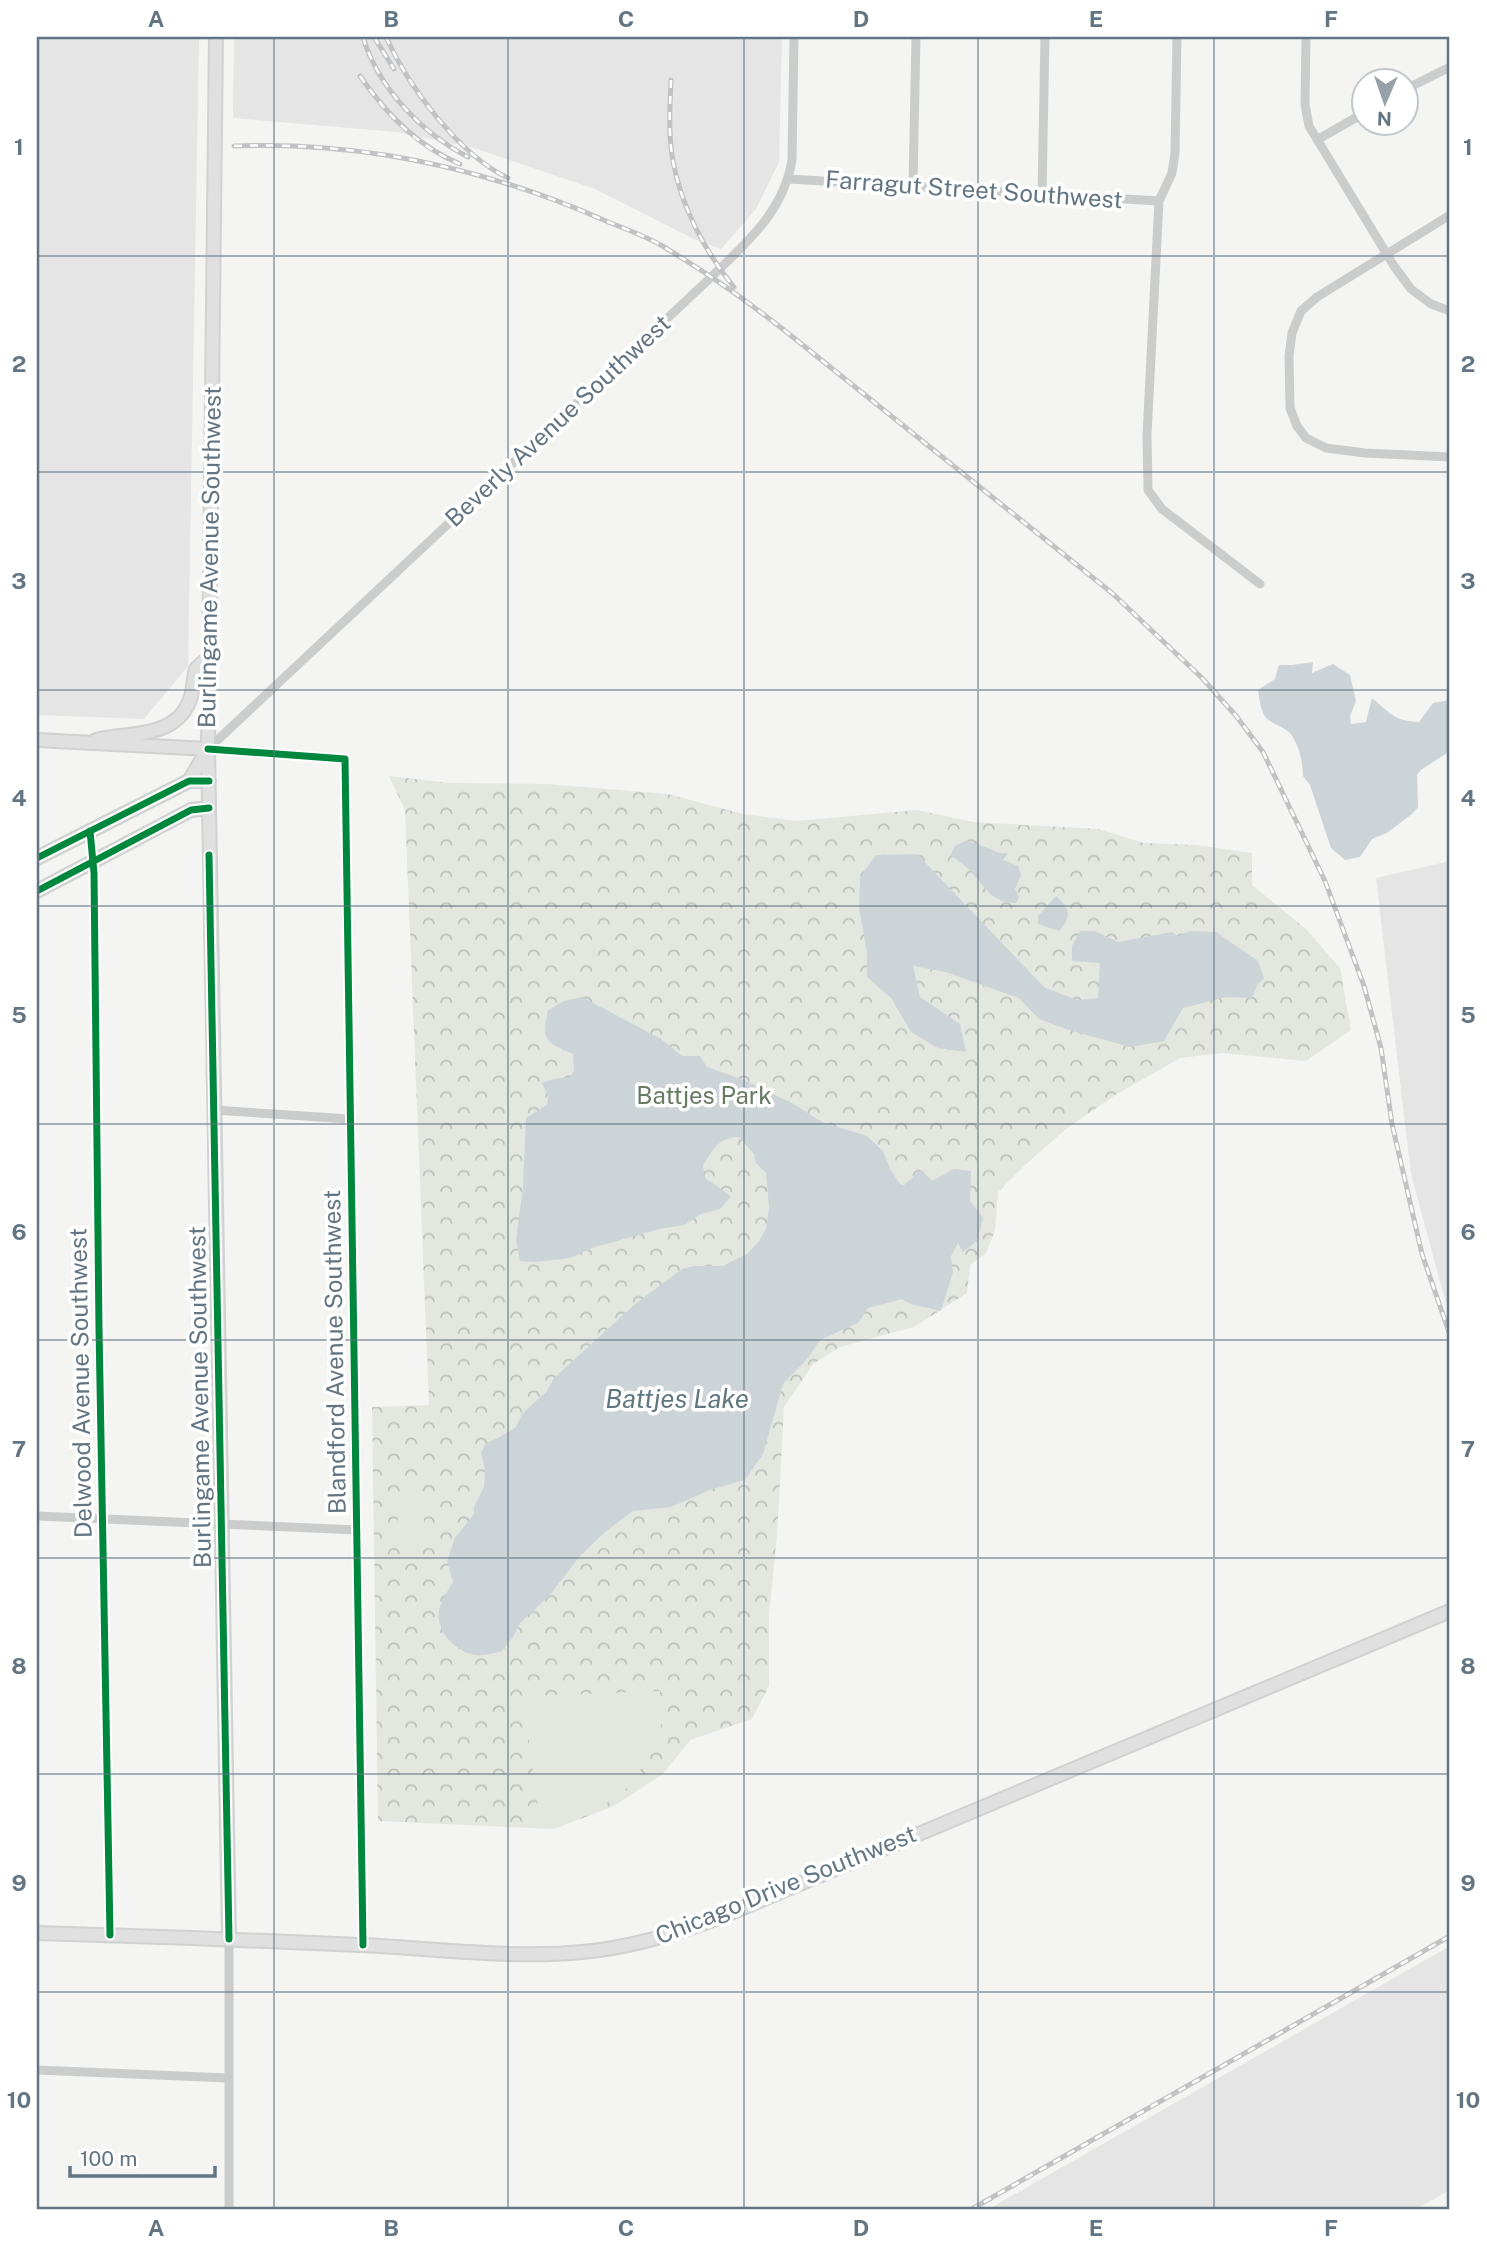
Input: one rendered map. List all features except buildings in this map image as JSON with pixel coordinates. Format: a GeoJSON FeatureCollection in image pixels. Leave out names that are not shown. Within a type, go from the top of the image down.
{"type":"FeatureCollection","features":[{"type":"Feature","properties":{"kind":"street","name":"Burlingame Avenue Southwest"},"geometry":{"type":"LineString","coordinates":[[216,37],[208,749],[229,1939],[229,2210]]}},
{"type":"Feature","properties":{"kind":"street","name":"Beverly Avenue Southwest"},"geometry":{"type":"LineString","coordinates":[[208,749],[752,238],[767,220],[780,200],[789,178],[792,160],[794,37]]}},
{"type":"Feature","properties":{"kind":"street"},"geometry":{"type":"LineString","coordinates":[[913,185],[916,37]]}},
{"type":"Feature","properties":{"kind":"street"},"geometry":{"type":"LineString","coordinates":[[1042,194],[1045,37]]}},
{"type":"Feature","properties":{"kind":"street"},"geometry":{"type":"LineString","coordinates":[[1177,37],[1175,153],[1172,173],[1159,201],[1146,478],[1148,490],[1163,509],[1261,584]]}},
{"type":"Feature","properties":{"kind":"street"},"geometry":{"type":"LineString","coordinates":[[1306,37],[1305,104],[1310,126],[1317,140],[1385,255],[1411,289],[1431,304],[1450,311]]}},
{"type":"Feature","properties":{"kind":"street"},"geometry":{"type":"LineString","coordinates":[[1420,82],[1450,67]]}},
{"type":"Feature","properties":{"kind":"street"},"geometry":{"type":"LineString","coordinates":[[1317,140],[1350,121]]}},
{"type":"Feature","properties":{"kind":"street","name":"Farragut Street Southwest"},"geometry":{"type":"LineString","coordinates":[[789,178],[1159,201]]}},
{"type":"Feature","properties":{"kind":"street"},"geometry":{"type":"LineString","coordinates":[[1450,215],[1317,297],[1301,311],[1292,333],[1289,356],[1290,408],[1297,426],[1306,438],[1326,448],[1365,453],[1450,457]]}},
{"type":"Feature","properties":{"kind":"street"},"geometry":{"type":"LineString","coordinates":[[84,743],[169,726],[188,706],[194,691],[196,669],[208,658]]}},
{"type":"Feature","properties":{"kind":"street"},"geometry":{"type":"LineString","coordinates":[[37,740],[208,749],[188,781]]}},
{"type":"Feature","properties":{"kind":"street","name":"Blandford Avenue Southwest"},"geometry":{"type":"LineString","coordinates":[[208,749],[345,759],[363,1945]]}},
{"type":"Feature","properties":{"kind":"street"},"geometry":{"type":"LineString","coordinates":[[37,858],[188,781],[209,781]]}},
{"type":"Feature","properties":{"kind":"street"},"geometry":{"type":"LineString","coordinates":[[37,891],[191,810],[209,808]]}},
{"type":"Feature","properties":{"kind":"street","name":"Delwood Avenue Southwest"},"geometry":{"type":"LineString","coordinates":[[90,831],[94,862],[110,1935]]}},
{"type":"Feature","properties":{"kind":"street"},"geometry":{"type":"LineString","coordinates":[[214,1110],[350,1119]]}},
{"type":"Feature","properties":{"kind":"street"},"geometry":{"type":"LineString","coordinates":[[37,1516],[358,1530]]}},
{"type":"Feature","properties":{"kind":"street","name":"Chicago Drive Southwest"},"geometry":{"type":"LineString","coordinates":[[37,1933],[550,1954],[599,1950],[667,1936],[746,1907],[1450,1611]]}},
{"type":"Feature","properties":{"kind":"street"},"geometry":{"type":"LineString","coordinates":[[37,2070],[228,2078]]}},
{"type":"Feature","properties":{"kind":"shaded area"},"geometry":{"type":"Polygon","coordinates":[[[37,37],[199,37],[188,666],[144,719],[37,715],[37,37]]]}},
{"type":"Feature","properties":{"kind":"shaded area"},"geometry":{"type":"Polygon","coordinates":[[[234,37],[782,37],[779,162],[756,209],[721,249],[694,239],[595,189],[471,147],[396,132],[233,118],[234,37]]]}},
{"type":"Feature","properties":{"kind":"shaded area"},"geometry":{"type":"Polygon","coordinates":[[[1450,861],[1450,1318],[1411,1174],[1376,878],[1450,861]]]}},
{"type":"Feature","properties":{"kind":"shaded area"},"geometry":{"type":"Polygon","coordinates":[[[1450,1946],[1450,2190],[1414,2210],[987,2210],[1450,1946]]]}},
{"type":"Feature","properties":{"kind":"green space","name":"Battjes Park"},"geometry":{"type":"Polygon","coordinates":[[[389,776],[450,783],[547,784],[668,794],[743,814],[796,821],[917,810],[973,822],[1098,829],[1144,843],[1197,845],[1252,853],[1252,885],[1306,929],[1340,968],[1351,1030],[1306,1061],[1222,1053],[1180,1058],[1117,1094],[1067,1128],[998,1192],[995,1230],[986,1253],[970,1265],[967,1293],[914,1327],[840,1347],[813,1364],[784,1407],[777,1536],[769,1615],[769,1686],[752,1719],[690,1740],[663,1774],[614,1806],[554,1829],[378,1821],[372,1407],[429,1405],[405,810],[389,776]]]}},
{"type":"Feature","properties":{"kind":"green space"},"geometry":{"type":"Polygon","coordinates":[[[398,1495],[424,1495],[424,1539],[398,1539],[398,1495]]]}},
{"type":"Feature","properties":{"kind":"green space"},"geometry":{"type":"Polygon","coordinates":[[[660,1691],[661,1726],[645,1764],[626,1789],[607,1803],[554,1826],[540,1823],[524,1703],[531,1696],[660,1691]]]}},
{"type":"Feature","properties":{"kind":"water"},"geometry":{"type":"Polygon","coordinates":[[[1313,662],[1312,673],[1333,664],[1350,675],[1356,701],[1350,716],[1351,724],[1366,722],[1372,698],[1398,718],[1419,722],[1433,703],[1450,700],[1450,751],[1417,775],[1418,807],[1387,833],[1372,839],[1360,857],[1345,860],[1331,848],[1310,785],[1303,776],[1296,743],[1290,733],[1265,717],[1260,704],[1258,690],[1275,679],[1279,665],[1313,662]]]}},
{"type":"Feature","properties":{"kind":"water"},"geometry":{"type":"Polygon","coordinates":[[[967,840],[1000,853],[1008,853],[1003,860],[1018,866],[1021,875],[1015,889],[1019,897],[1016,903],[994,897],[951,854],[955,846],[967,840]]]}},
{"type":"Feature","properties":{"kind":"water"},"geometry":{"type":"Polygon","coordinates":[[[917,854],[1045,988],[1078,1000],[1098,998],[1100,963],[1072,961],[1072,946],[1080,931],[1095,931],[1118,942],[1172,932],[1178,936],[1190,931],[1216,932],[1258,961],[1264,978],[1252,998],[1226,997],[1183,1008],[1164,1041],[1130,1047],[1039,1019],[1019,998],[946,972],[913,966],[920,997],[960,1024],[966,1052],[938,1048],[911,1032],[891,998],[867,977],[867,952],[859,908],[860,877],[876,855],[917,854]]]}},
{"type":"Feature","properties":{"kind":"water"},"geometry":{"type":"Polygon","coordinates":[[[1056,896],[1065,905],[1068,913],[1059,931],[1038,924],[1038,916],[1056,896]]]}},
{"type":"Feature","properties":{"kind":"water","name":"Battjes Lake"},"geometry":{"type":"Polygon","coordinates":[[[582,997],[661,1039],[682,1056],[700,1056],[707,1067],[744,1080],[792,1103],[822,1122],[867,1136],[883,1151],[890,1169],[902,1187],[921,1170],[932,1181],[954,1169],[971,1171],[970,1201],[983,1218],[977,1241],[963,1252],[958,1243],[951,1256],[953,1272],[941,1311],[902,1299],[868,1308],[858,1323],[820,1340],[807,1359],[783,1384],[763,1454],[745,1480],[710,1490],[671,1507],[633,1511],[605,1532],[580,1556],[549,1596],[520,1623],[502,1651],[475,1655],[460,1649],[447,1638],[442,1631],[439,1615],[440,1607],[453,1582],[447,1561],[455,1538],[474,1514],[474,1507],[484,1487],[485,1470],[481,1452],[486,1443],[516,1427],[522,1414],[546,1392],[554,1378],[634,1305],[682,1269],[694,1266],[723,1266],[748,1253],[766,1229],[769,1207],[766,1173],[755,1162],[754,1154],[739,1137],[732,1137],[717,1146],[703,1166],[705,1178],[731,1196],[720,1209],[701,1214],[684,1225],[659,1229],[592,1248],[570,1258],[520,1261],[516,1240],[523,1187],[526,1118],[547,1105],[548,1096],[542,1083],[570,1077],[574,1070],[573,1054],[548,1039],[545,1028],[548,1010],[564,1001],[582,997]]]}},
{"type":"Feature","properties":{"kind":"railway"},"geometry":{"type":"LineString","coordinates":[[363,37],[379,74],[404,107],[434,135],[468,157]]}},
{"type":"Feature","properties":{"kind":"railway"},"geometry":{"type":"LineString","coordinates":[[374,37],[394,69]]}},
{"type":"Feature","properties":{"kind":"railway"},"geometry":{"type":"LineString","coordinates":[[386,37],[407,76],[437,117],[471,153],[508,178]]}},
{"type":"Feature","properties":{"kind":"railway"},"geometry":{"type":"LineString","coordinates":[[360,76],[392,116],[416,138],[444,157],[460,164]]}},
{"type":"Feature","properties":{"kind":"railway"},"geometry":{"type":"LineString","coordinates":[[671,80],[670,141],[682,195],[704,244],[734,287]]}},
{"type":"Feature","properties":{"kind":"railway"},"geometry":{"type":"LineString","coordinates":[[234,146],[330,148],[424,162],[516,187],[657,243],[731,290],[794,338],[1112,593],[1202,678],[1237,717],[1263,752],[1325,881],[1364,986],[1381,1048],[1392,1124],[1422,1254],[1450,1335]]}},
{"type":"Feature","properties":{"kind":"railway"},"geometry":{"type":"LineString","coordinates":[[970,2210],[1450,1936]]}},
{"type":"Feature","properties":{"kind":"cycle path"},"geometry":{"type":"LineString","coordinates":[[208,749],[345,759],[363,1945]]}},
{"type":"Feature","properties":{"kind":"cycle path"},"geometry":{"type":"LineString","coordinates":[[37,858],[189,781],[209,781]]}},
{"type":"Feature","properties":{"kind":"cycle path"},"geometry":{"type":"LineString","coordinates":[[37,891],[191,810],[209,808]]}},
{"type":"Feature","properties":{"kind":"cycle path"},"geometry":{"type":"LineString","coordinates":[[90,831],[94,873],[110,1935]]}},
{"type":"Feature","properties":{"kind":"cycle path"},"geometry":{"type":"LineString","coordinates":[[209,855],[229,1939]]}}]}
